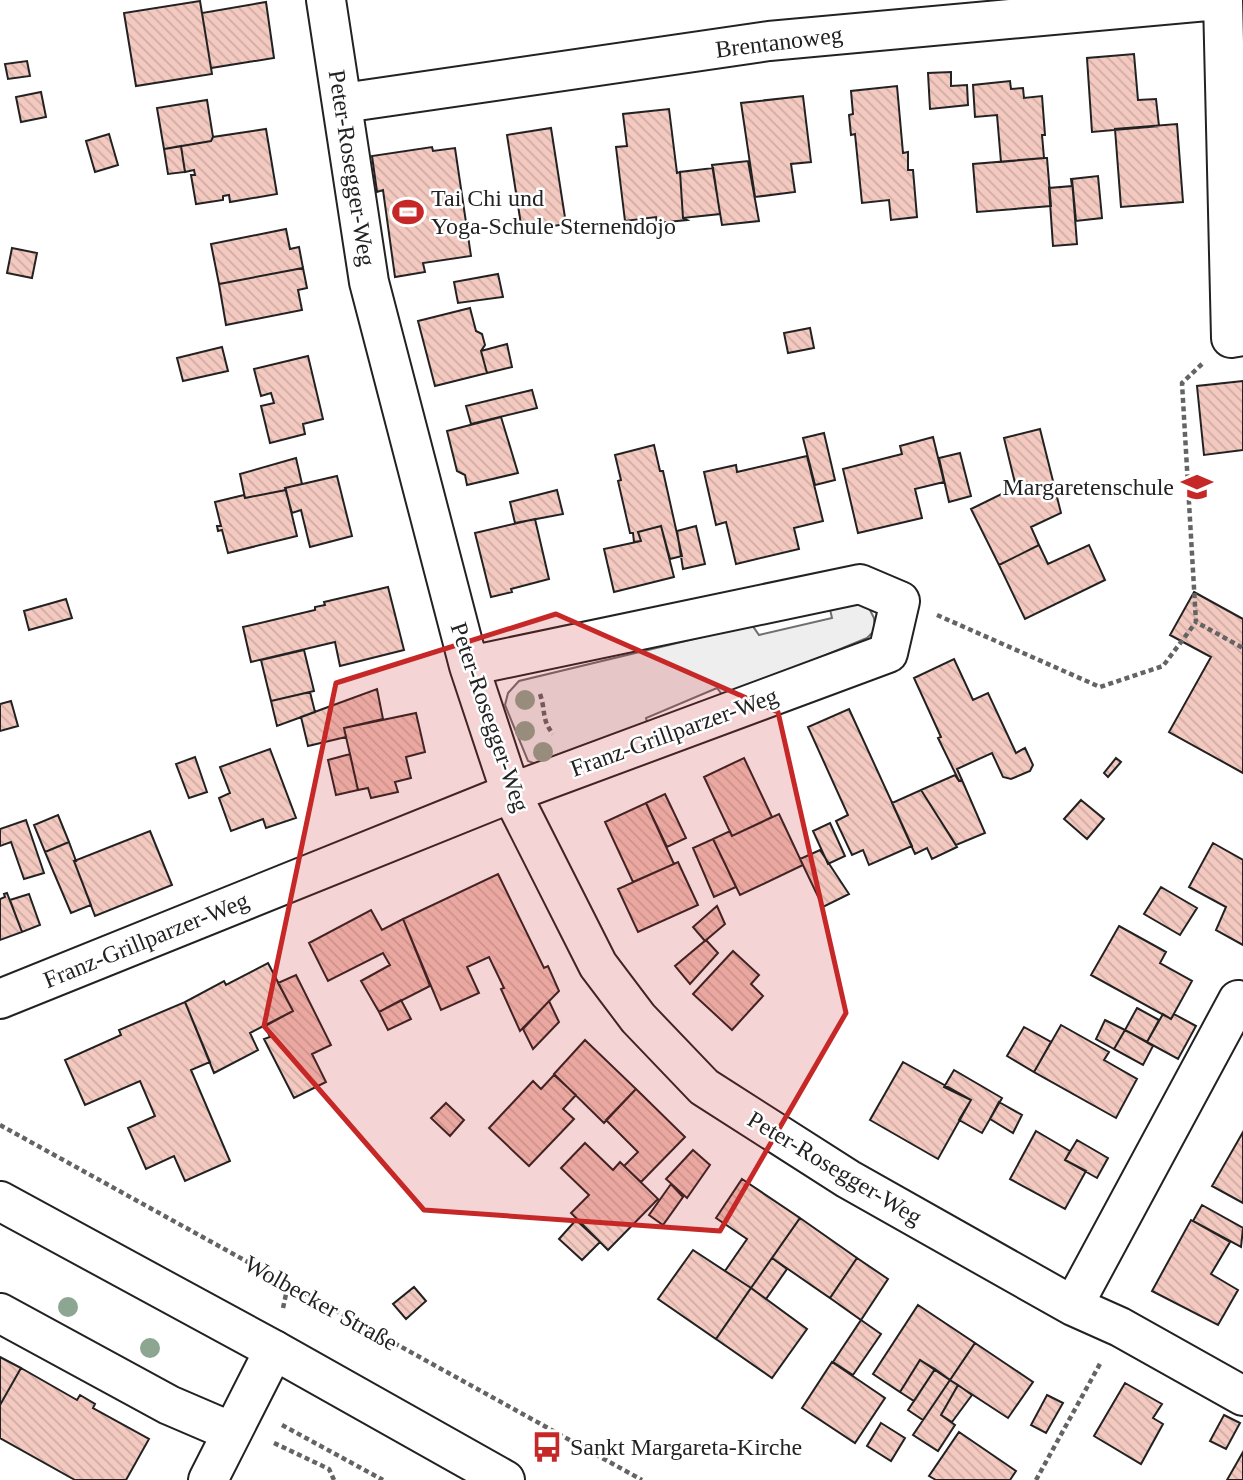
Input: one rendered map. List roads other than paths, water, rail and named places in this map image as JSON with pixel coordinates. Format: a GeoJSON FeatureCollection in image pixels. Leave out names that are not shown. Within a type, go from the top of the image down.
{"type":"FeatureCollection","features":[{"type":"Feature","properties":{"kind":"street","name":"Peter-Rosegger-Weg"},"geometry":{"type":"LineString","coordinates":[[326,0],[369,282],[470,666],[511,793],[598,965],[638,1018],[705,1087],[848,1179],[1073,1306],[1120,1327],[1243,1396]]}},
{"type":"Feature","properties":{"kind":"street","name":"Brentanoweg"},"geometry":{"type":"LineString","coordinates":[[343,103],[769,41],[1221,0]]}},
{"type":"Feature","properties":{"kind":"street"},"geometry":{"type":"LineString","coordinates":[[1221,0],[1237,337]]}},
{"type":"Feature","properties":{"kind":"street","name":"Franz-Grillparzer-Weg"},"geometry":{"type":"LineString","coordinates":[[0,999],[511,793],[888,653],[901,601],[860,584],[470,666]]}},
{"type":"Feature","properties":{"kind":"street"},"geometry":{"type":"LineString","coordinates":[[1073,1306],[1238,1000]]}},
{"type":"Feature","properties":{"kind":"street"},"geometry":{"type":"LineString","coordinates":[[0,1200],[505,1480]]}},
{"type":"Feature","properties":{"kind":"street"},"geometry":{"type":"LineString","coordinates":[[0,1313],[169,1405],[234,1428]]}},
{"type":"Feature","properties":{"kind":"street"},"geometry":{"type":"LineString","coordinates":[[208,1480],[274,1350]]}},
{"type":"Feature","properties":{"kind":"place","name":"Tai Chi und Yoga-Schule Sternendojo"},"geometry":{"type":"Point","coordinates":[408,212]}},
{"type":"Feature","properties":{"kind":"place","name":"Margaretenschule"},"geometry":{"type":"Point","coordinates":[1197,487]}},
{"type":"Feature","properties":{"kind":"place","name":"Sankt Margareta-Kirche"},"geometry":{"type":"Point","coordinates":[547,1447]}}]}
